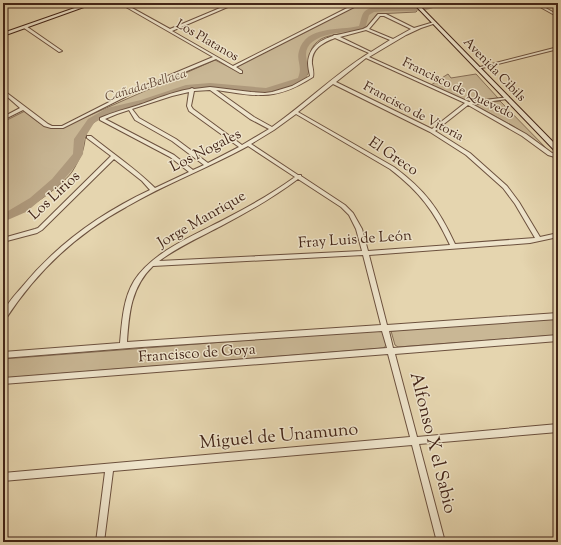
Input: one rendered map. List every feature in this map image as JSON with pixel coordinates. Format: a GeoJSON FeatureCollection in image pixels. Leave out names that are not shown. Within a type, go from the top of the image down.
{"type":"FeatureCollection","features":[{"type":"Feature","properties":{"kind":"street"},"geometry":{"type":"LineString","coordinates":[[3,35],[92,3]]}},
{"type":"Feature","properties":{"kind":"street","name":"Los Platanos"},"geometry":{"type":"LineString","coordinates":[[121,3],[241,72]]}},
{"type":"Feature","properties":{"kind":"street"},"geometry":{"type":"LineString","coordinates":[[169,31],[235,3]]}},
{"type":"Feature","properties":{"kind":"street"},"geometry":{"type":"LineString","coordinates":[[233,68],[360,3]]}},
{"type":"Feature","properties":{"kind":"street","name":"Avenida Cibils"},"geometry":{"type":"LineString","coordinates":[[415,3],[558,152]]}},
{"type":"Feature","properties":{"kind":"street"},"geometry":{"type":"LineString","coordinates":[[535,3],[558,16]]}},
{"type":"Feature","properties":{"kind":"street"},"geometry":{"type":"LineString","coordinates":[[366,29],[378,15],[385,15],[415,30]]}},
{"type":"Feature","properties":{"kind":"street","name":"Los Nogales"},"geometry":{"type":"LineString","coordinates":[[3,318],[6,309],[32,279],[69,242],[110,212],[248,144],[296,112],[371,53],[393,40],[434,23]]}},
{"type":"Feature","properties":{"kind":"street"},"geometry":{"type":"LineString","coordinates":[[26,27],[60,51]]}},
{"type":"Feature","properties":{"kind":"street"},"geometry":{"type":"LineString","coordinates":[[193,172],[172,156],[102,119],[117,111],[130,109],[178,92],[210,88],[267,94],[298,84],[312,76],[310,60],[316,47],[324,40],[366,29],[393,40]]}},
{"type":"Feature","properties":{"kind":"street"},"geometry":{"type":"LineString","coordinates":[[335,36],[371,53]]}},
{"type":"Feature","properties":{"kind":"street"},"geometry":{"type":"LineString","coordinates":[[478,68],[558,48]]}},
{"type":"Feature","properties":{"kind":"street","name":"Francisco de Quevedo"},"geometry":{"type":"LineString","coordinates":[[366,57],[468,103],[524,135],[550,154],[558,156]]}},
{"type":"Feature","properties":{"kind":"street"},"geometry":{"type":"LineString","coordinates":[[3,91],[46,125],[51,127],[63,126],[128,94],[215,58]]}},
{"type":"Feature","properties":{"kind":"street","name":"Francisco de Vitoria"},"geometry":{"type":"LineString","coordinates":[[333,82],[432,131],[468,154],[505,187],[517,203],[539,239]]}},
{"type":"Feature","properties":{"kind":"street"},"geometry":{"type":"LineString","coordinates":[[210,88],[252,118],[272,129]]}},
{"type":"Feature","properties":{"kind":"street"},"geometry":{"type":"LineString","coordinates":[[192,90],[189,106],[191,110],[242,147]]}},
{"type":"Feature","properties":{"kind":"street"},"geometry":{"type":"LineString","coordinates":[[432,131],[468,103],[506,98]]}},
{"type":"Feature","properties":{"kind":"street"},"geometry":{"type":"LineString","coordinates":[[3,119],[23,108]]}},
{"type":"Feature","properties":{"kind":"street"},"geometry":{"type":"LineString","coordinates":[[130,109],[137,119],[174,140],[208,165]]}},
{"type":"Feature","properties":{"kind":"street","name":"El Greco"},"geometry":{"type":"LineString","coordinates":[[296,112],[392,168],[406,178],[434,208],[453,246]]}},
{"type":"Feature","properties":{"kind":"street"},"geometry":{"type":"LineString","coordinates":[[89,137],[144,180],[154,190]]}},
{"type":"Feature","properties":{"kind":"street"},"geometry":{"type":"LineString","coordinates":[[248,144],[299,176],[343,206],[351,214],[359,228],[392,352]]}},
{"type":"Feature","properties":{"kind":"street","name":"Los Lirios"},"geometry":{"type":"LineString","coordinates":[[3,240],[37,231],[114,156]]}},
{"type":"Feature","properties":{"kind":"street","name":"Jorge Manrique"},"geometry":{"type":"LineString","coordinates":[[123,345],[131,296],[137,282],[153,264],[166,253],[255,205],[299,176]]}},
{"type":"Feature","properties":{"kind":"street","name":"Fray Luis de León"},"geometry":{"type":"LineString","coordinates":[[153,264],[366,253],[539,239],[558,235]]}},
{"type":"Feature","properties":{"kind":"street","name":"Francisco de Goya"},"geometry":{"type":"LineString","coordinates":[[3,355],[123,345],[386,329],[558,316]]}},
{"type":"Feature","properties":{"kind":"street","name":"Francisco de Goya"},"geometry":{"type":"LineString","coordinates":[[3,381],[558,338]]}},
{"type":"Feature","properties":{"kind":"street","name":"Alfonso X el Sabio"},"geometry":{"type":"LineString","coordinates":[[392,352],[441,542]]}},
{"type":"Feature","properties":{"kind":"street","name":"Miguel de Unamuno"},"geometry":{"type":"LineString","coordinates":[[3,477],[558,428]]}},
{"type":"Feature","properties":{"kind":"street"},"geometry":{"type":"LineString","coordinates":[[100,542],[109,468]]}},
{"type":"Feature","properties":{"kind":"shaded area"},"geometry":{"type":"Polygon","coordinates":[[[362,3],[408,3],[417,11],[377,14],[365,28],[350,33],[332,35],[321,39],[314,45],[311,51],[308,74],[297,84],[284,89],[259,92],[222,87],[196,86],[174,91],[138,105],[118,109],[108,114],[96,121],[88,129],[82,153],[72,172],[66,179],[40,200],[3,220],[3,122],[25,111],[41,124],[61,128],[215,60],[233,69],[280,43],[362,3]]]}},
{"type":"Feature","properties":{"kind":"shaded area"},"geometry":{"type":"Polygon","coordinates":[[[448,74],[451,78],[476,74],[498,98],[468,102],[431,85],[448,74]]]}},
{"type":"Feature","properties":{"kind":"shaded area"},"geometry":{"type":"Polygon","coordinates":[[[500,101],[549,151],[513,126],[475,105],[500,101]]]}},
{"type":"Feature","properties":{"kind":"shaded area"},"geometry":{"type":"Polygon","coordinates":[[[558,317],[558,335],[398,347],[395,345],[391,331],[558,317]]]}},
{"type":"Feature","properties":{"kind":"shaded area"},"geometry":{"type":"Polygon","coordinates":[[[379,330],[383,332],[386,345],[384,348],[3,378],[3,359],[379,330]]]}},
{"type":"Feature","properties":{"kind":"waterway","name":"Cañada Bellaca"},"geometry":{"type":"LineString","coordinates":[[3,218],[22,209],[56,182],[78,154],[80,147],[79,139],[91,121],[110,110],[144,102],[186,87],[210,85],[267,91],[301,80],[305,69],[302,54],[303,50],[307,42],[313,37],[328,32],[362,27],[367,13],[372,10],[389,8],[414,9],[440,3]]}}]}
